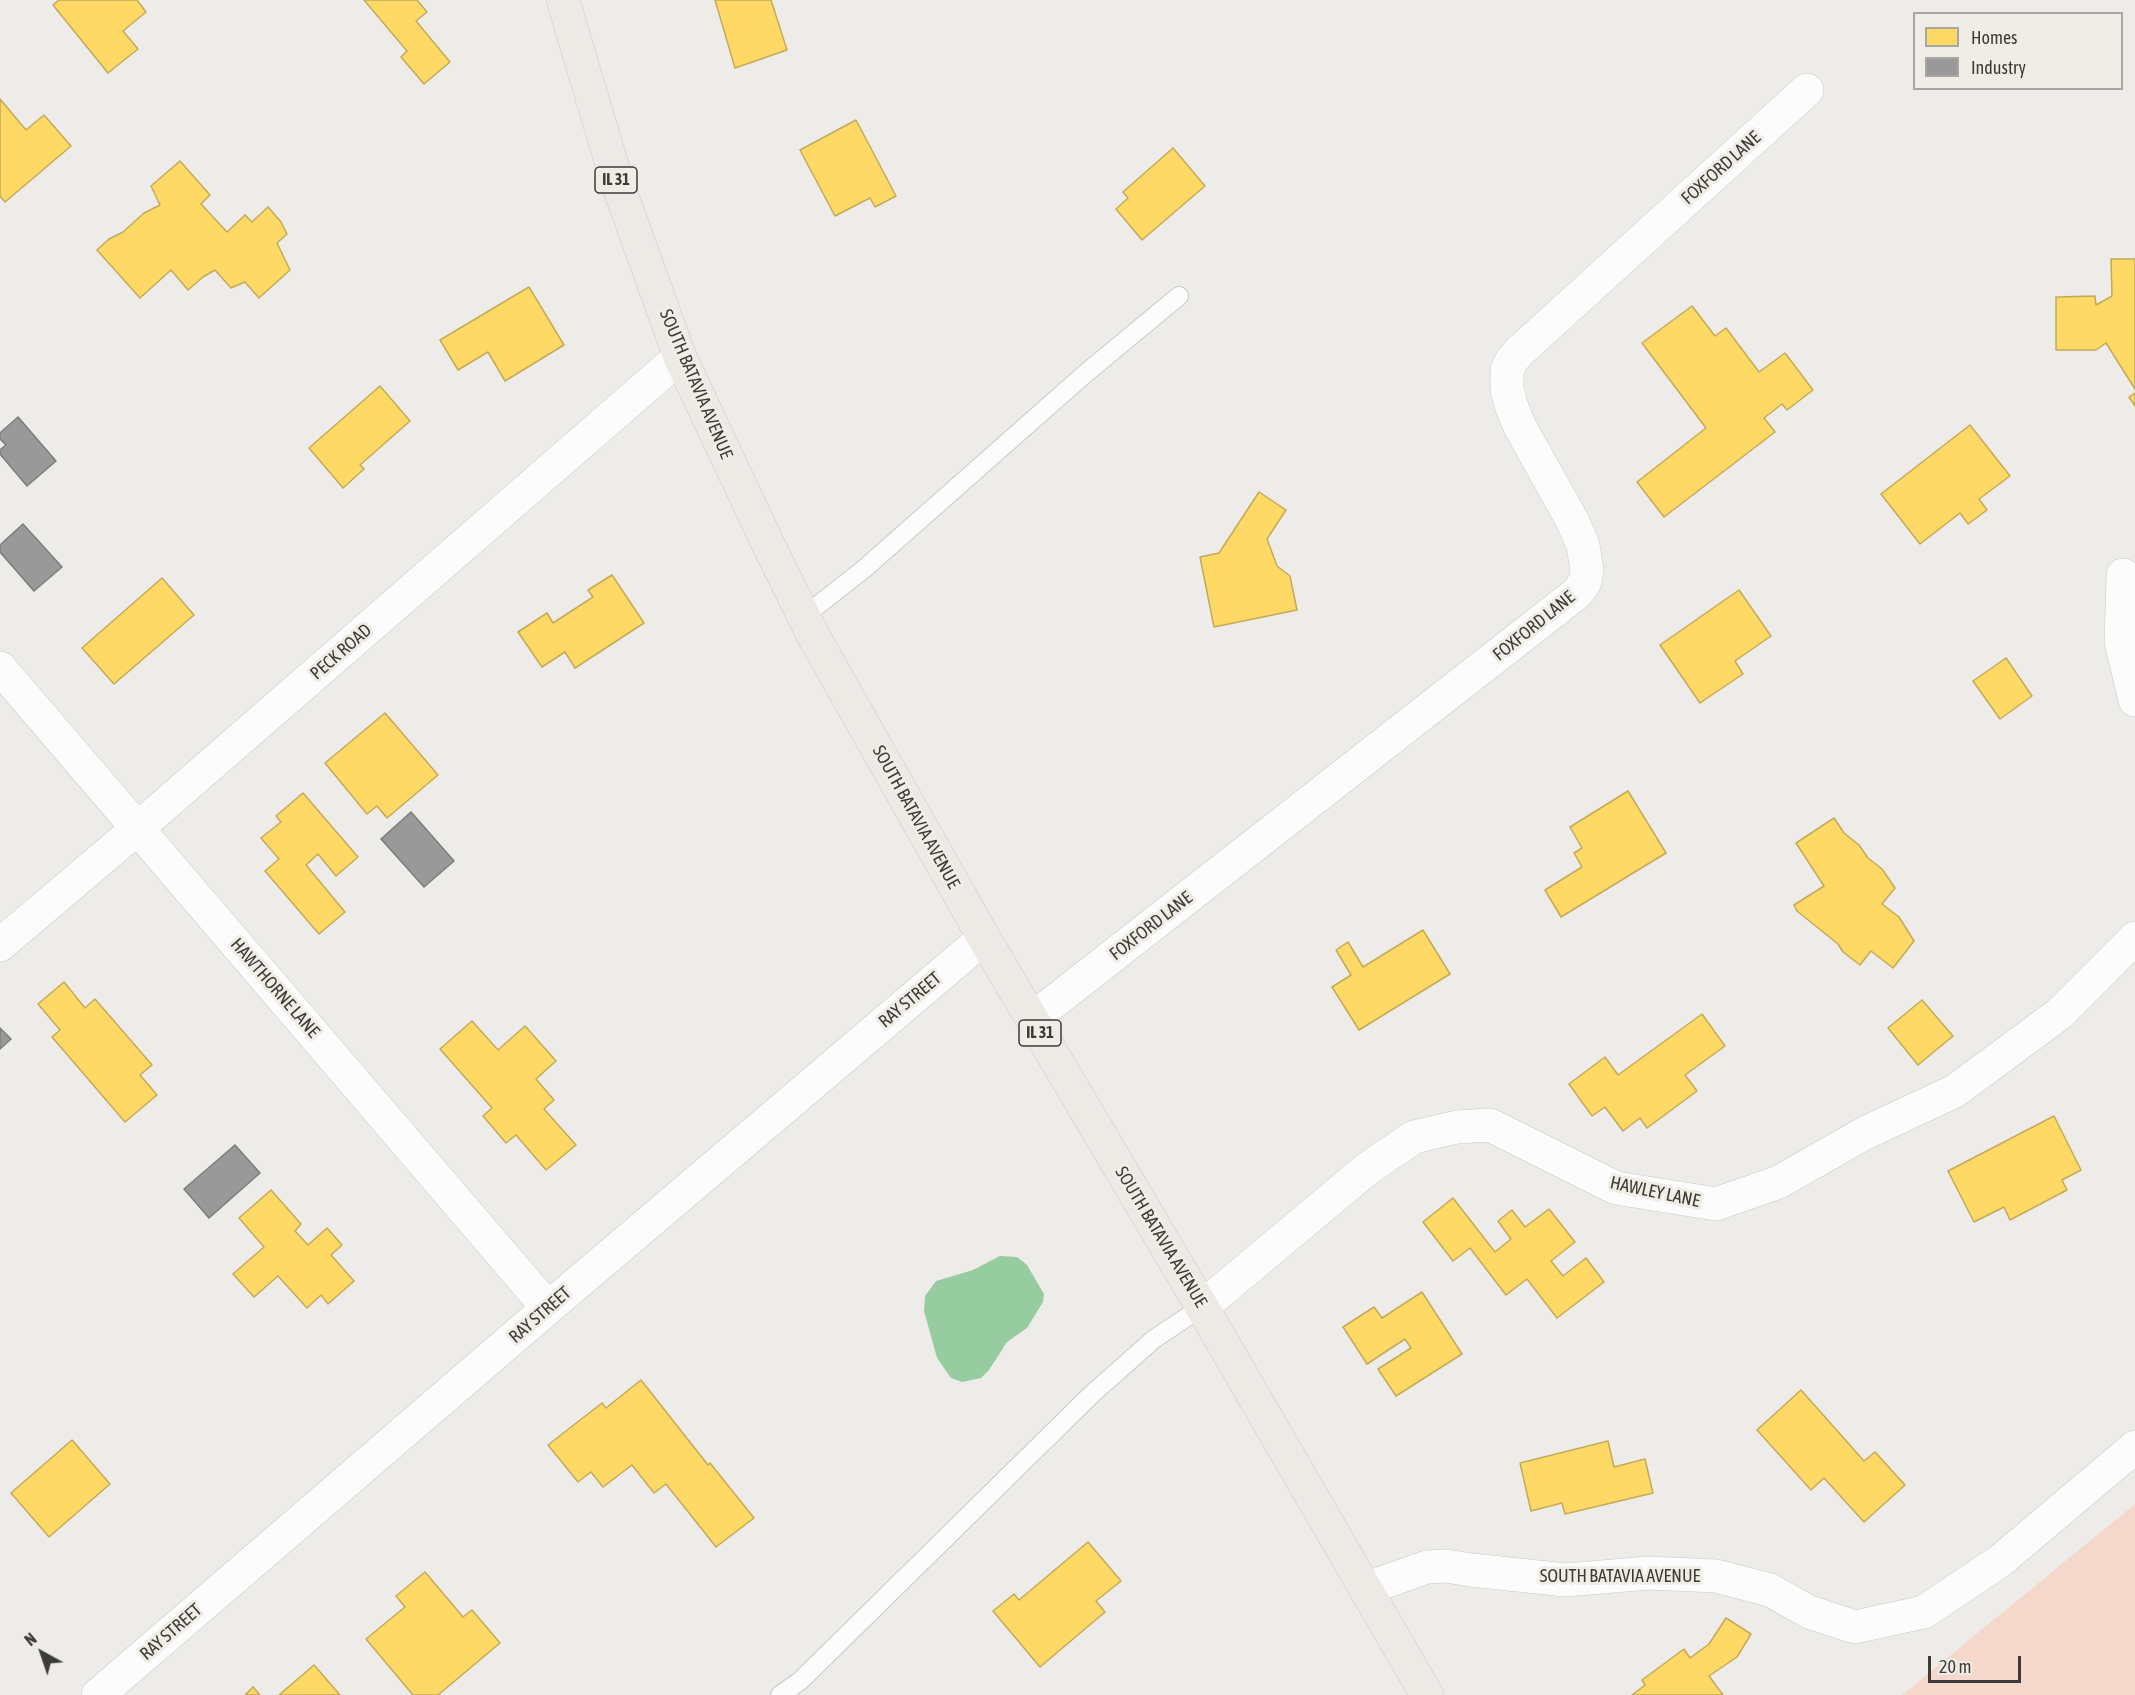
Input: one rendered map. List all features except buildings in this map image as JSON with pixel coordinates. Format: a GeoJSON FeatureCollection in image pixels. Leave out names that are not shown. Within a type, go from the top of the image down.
{"type":"FeatureCollection","features":[{"type":"Feature","properties":{"kind":"main road","name":"SOUTH BATAVIA AVENUE"},"geometry":{"type":"LineString","coordinates":[[563,0],[617,182],[680,357],[804,616],[984,938],[1427,1695]]}},
{"type":"Feature","properties":{"kind":"street","name":"FOXFORD LANE"},"geometry":{"type":"LineString","coordinates":[[1032,1019],[1577,593],[1585,582],[1587,570],[1583,545],[1572,520],[1520,427],[1511,405],[1507,389],[1508,370],[1512,360],[1807,90]]}},
{"type":"Feature","properties":{"kind":"street","name":"PECK ROAD"},"geometry":{"type":"LineString","coordinates":[[0,945],[680,357]]}},
{"type":"Feature","properties":{"kind":"street"},"geometry":{"type":"LineString","coordinates":[[2123,575],[2121,642],[2135,700]]}},
{"type":"Feature","properties":{"kind":"street","name":"HAWTHORNE LANE"},"geometry":{"type":"LineString","coordinates":[[0,668],[548,1308]]}},
{"type":"Feature","properties":{"kind":"street","name":"RAY STREET"},"geometry":{"type":"LineString","coordinates":[[98,1695],[548,1308],[984,938]]}},
{"type":"Feature","properties":{"kind":"street","name":"HAWLEY LANE"},"geometry":{"type":"LineString","coordinates":[[1202,1307],[1367,1169],[1414,1137],[1457,1127],[1490,1125],[1616,1188],[1716,1204],[1779,1182],[1865,1133],[1955,1091],[2059,1014],[2135,938]]}},
{"type":"Feature","properties":{"kind":"street","name":"SOUTH BATAVIA AVENUE"},"geometry":{"type":"LineString","coordinates":[[1365,1588],[1427,1568],[1446,1566],[1566,1580],[1649,1573],[1716,1576],[1770,1590],[1809,1612],[1855,1627],[1924,1612],[2000,1561],[2135,1447]]}},
{"type":"Feature","properties":{"kind":"lane"},"geometry":{"type":"LineString","coordinates":[[804,616],[864,569],[1086,373],[1179,296]]}},
{"type":"Feature","properties":{"kind":"lane"},"geometry":{"type":"LineString","coordinates":[[780,1695],[808,1673],[1092,1394],[1154,1339],[1202,1307]]}},
{"type":"Feature","properties":{"kind":"shaded area"},"geometry":{"type":"Polygon","coordinates":[[[1000,1256],[1017,1257],[1027,1265],[1044,1294],[1043,1302],[1027,1328],[1007,1342],[989,1370],[981,1378],[962,1382],[951,1378],[937,1358],[924,1311],[925,1296],[936,1281],[973,1270],[1000,1256]]]}},
{"type":"Feature","properties":{"kind":"shaded area"},"geometry":{"type":"Polygon","coordinates":[[[2135,1504],[2135,1695],[1902,1695],[2135,1504]]]}}]}
